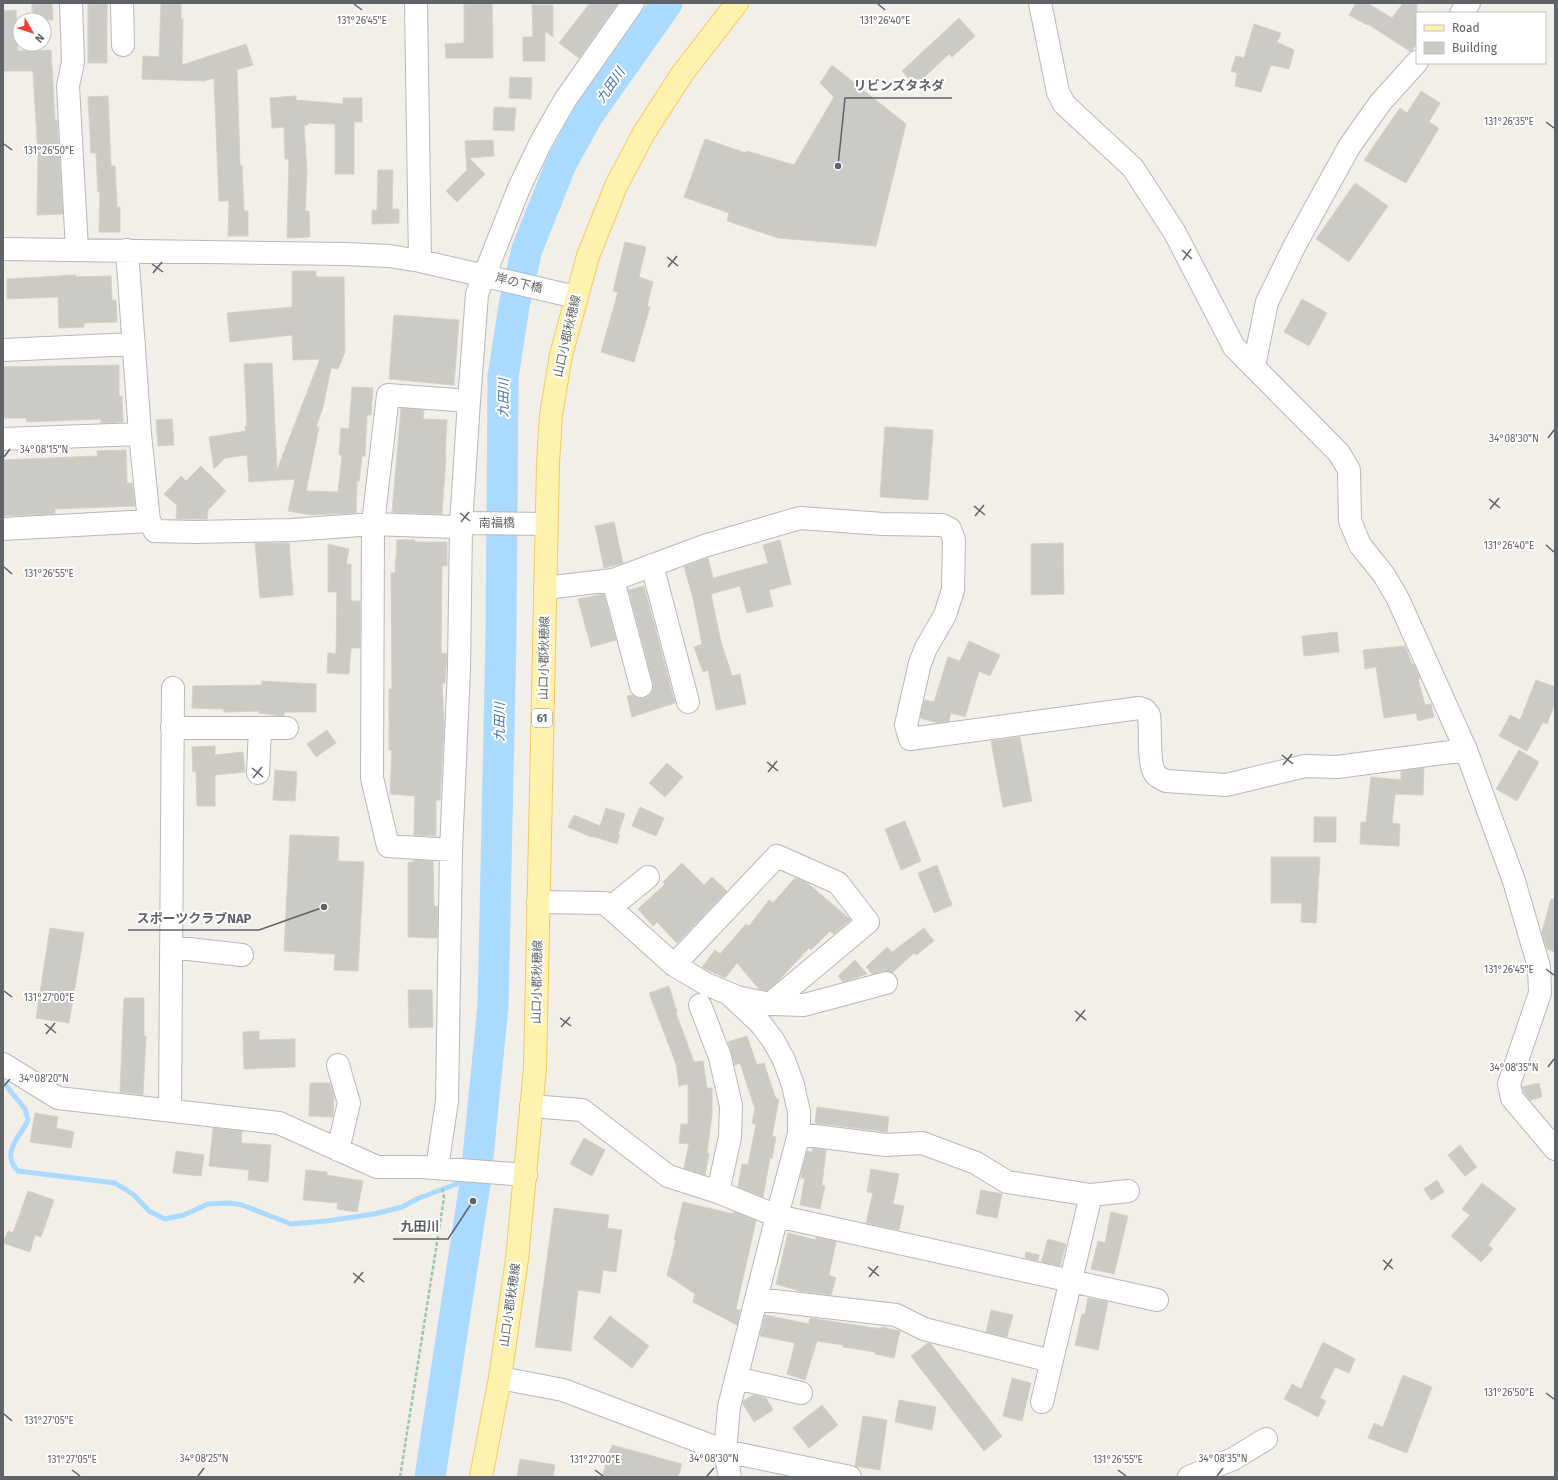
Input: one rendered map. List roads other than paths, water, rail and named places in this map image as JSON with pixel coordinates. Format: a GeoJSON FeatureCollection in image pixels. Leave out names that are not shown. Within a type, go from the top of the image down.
{"type":"FeatureCollection","features":[{"type":"Feature","properties":{"kind":"main road","name":"山口小郡秋穂線"},"geometry":{"type":"LineString","coordinates":[[481,1477],[500,1378],[517,1259],[517,1174],[531,1106],[535,1068],[545,588],[536,524],[561,355],[588,256],[616,186],[644,133],[682,74],[737,3]]}},
{"type":"Feature","properties":{"kind":"street"},"geometry":{"type":"LineString","coordinates":[[71,3],[73,62],[68,86],[77,249]]}},
{"type":"Feature","properties":{"kind":"street"},"geometry":{"type":"LineString","coordinates":[[122,3],[123,45]]}},
{"type":"Feature","properties":{"kind":"street"},"geometry":{"type":"LineString","coordinates":[[416,3],[420,261]]}},
{"type":"Feature","properties":{"kind":"street"},"geometry":{"type":"LineString","coordinates":[[443,1168],[447,1101],[451,850],[469,400],[477,294],[486,276],[519,188],[541,142],[565,100],[633,3]]}},
{"type":"Feature","properties":{"kind":"street"},"geometry":{"type":"LineString","coordinates":[[1040,3],[1058,92],[1064,104],[1133,168],[1175,233],[1234,347],[1339,453],[1348,470],[1350,521],[1360,545],[1384,576],[1398,599],[1466,750],[1514,881],[1539,967],[1540,993],[1509,1084],[1512,1098],[1555,1149]]}},
{"type":"Feature","properties":{"kind":"street"},"geometry":{"type":"LineString","coordinates":[[1462,12],[1469,3]]}},
{"type":"Feature","properties":{"kind":"street"},"geometry":{"type":"LineString","coordinates":[[1254,366],[1267,302],[1295,246],[1349,147],[1380,103],[1416,63]]}},
{"type":"Feature","properties":{"kind":"street","name":"岸の下橋"},"geometry":{"type":"LineString","coordinates":[[3,249],[77,249],[389,256],[420,261],[576,297]]}},
{"type":"Feature","properties":{"kind":"street"},"geometry":{"type":"LineString","coordinates":[[3,529],[149,521],[140,434],[127,250]]}},
{"type":"Feature","properties":{"kind":"street"},"geometry":{"type":"LineString","coordinates":[[3,350],[134,344]]}},
{"type":"Feature","properties":{"kind":"street"},"geometry":{"type":"LineString","coordinates":[[451,850],[388,846],[377,801],[372,778],[373,524],[388,395],[469,400]]}},
{"type":"Feature","properties":{"kind":"street"},"geometry":{"type":"LineString","coordinates":[[3,438],[140,434]]}},
{"type":"Feature","properties":{"kind":"street"},"geometry":{"type":"LineString","coordinates":[[545,588],[613,580],[704,546],[800,518],[883,524],[942,525],[950,529],[954,540],[953,590],[945,615],[926,648],[920,663],[906,726],[910,739],[1139,708],[1145,710],[1149,715],[1152,762],[1154,773],[1158,777],[1166,781],[1226,786],[1305,766],[1337,767],[1466,750]]}},
{"type":"Feature","properties":{"kind":"street","name":"南福橋"},"geometry":{"type":"LineString","coordinates":[[149,521],[155,531],[194,532],[292,530],[373,524],[454,527],[465,524],[536,524]]}},
{"type":"Feature","properties":{"kind":"street"},"geometry":{"type":"LineString","coordinates":[[652,565],[688,702]]}},
{"type":"Feature","properties":{"kind":"street"},"geometry":{"type":"LineString","coordinates":[[613,580],[641,686]]}},
{"type":"Feature","properties":{"kind":"street"},"geometry":{"type":"LineString","coordinates":[[170,1110],[172,688]]}},
{"type":"Feature","properties":{"kind":"street"},"geometry":{"type":"LineString","coordinates":[[172,728],[287,728]]}},
{"type":"Feature","properties":{"kind":"street"},"geometry":{"type":"LineString","coordinates":[[258,773],[260,728]]}},
{"type":"Feature","properties":{"kind":"street"},"geometry":{"type":"LineString","coordinates":[[674,965],[777,856],[838,882],[868,922],[770,1004]]}},
{"type":"Feature","properties":{"kind":"street"},"geometry":{"type":"LineString","coordinates":[[610,908],[648,877]]}},
{"type":"Feature","properties":{"kind":"street"},"geometry":{"type":"LineString","coordinates":[[538,902],[605,903],[674,965],[706,984],[737,997],[770,1004],[804,1004],[886,983]]}},
{"type":"Feature","properties":{"kind":"street"},"geometry":{"type":"LineString","coordinates":[[171,947],[242,955]]}},
{"type":"Feature","properties":{"kind":"street"},"geometry":{"type":"LineString","coordinates":[[729,994],[760,1023],[773,1040],[784,1060],[793,1084],[799,1112],[799,1134],[729,1407],[725,1451],[730,1477]]}},
{"type":"Feature","properties":{"kind":"street"},"geometry":{"type":"LineString","coordinates":[[700,1005],[720,1057],[731,1106],[730,1138],[718,1192]]}},
{"type":"Feature","properties":{"kind":"street"},"geometry":{"type":"LineString","coordinates":[[3,1064],[58,1098],[279,1123],[377,1167],[443,1168],[517,1174]]}},
{"type":"Feature","properties":{"kind":"street"},"geometry":{"type":"LineString","coordinates":[[338,1065],[349,1103],[338,1150]]}},
{"type":"Feature","properties":{"kind":"street"},"geometry":{"type":"LineString","coordinates":[[531,1106],[582,1110],[668,1176],[718,1192],[777,1216],[1158,1300]]}},
{"type":"Feature","properties":{"kind":"street"},"geometry":{"type":"LineString","coordinates":[[799,1134],[886,1145],[922,1143],[976,1163],[1007,1182],[1091,1195],[1128,1191]]}},
{"type":"Feature","properties":{"kind":"street"},"geometry":{"type":"LineString","coordinates":[[1042,1402],[1091,1195]]}},
{"type":"Feature","properties":{"kind":"street"},"geometry":{"type":"LineString","coordinates":[[756,1299],[896,1315],[924,1329],[1051,1361]]}},
{"type":"Feature","properties":{"kind":"street"},"geometry":{"type":"LineString","coordinates":[[500,1378],[563,1390],[725,1451],[850,1477]]}},
{"type":"Feature","properties":{"kind":"street"},"geometry":{"type":"LineString","coordinates":[[736,1378],[801,1393]]}},
{"type":"Feature","properties":{"kind":"street"},"geometry":{"type":"LineString","coordinates":[[1189,1477],[1232,1459],[1266,1439]]}},
{"type":"Feature","properties":{"kind":"waterway","name":"九田川"},"geometry":{"type":"LineString","coordinates":[[430,1477],[476,1177],[493,1006],[501,638],[503,377],[514,306],[527,249],[562,162],[588,115],[667,3]]}},
{"type":"Feature","properties":{"kind":"waterway"},"geometry":{"type":"LineString","coordinates":[[3,1082],[25,1109],[28,1120],[11,1151],[13,1164],[18,1171],[115,1183],[134,1195],[149,1211],[165,1219],[184,1215],[208,1204],[230,1203],[242,1205],[291,1224],[327,1221],[374,1214],[402,1207],[419,1198],[470,1179]]}},
{"type":"Feature","properties":{"kind":"place","name":"リビンズタネダ"},"geometry":{"type":"Point","coordinates":[838,166]}},
{"type":"Feature","properties":{"kind":"place","name":"スポーツクラブNAP"},"geometry":{"type":"Point","coordinates":[324,907]}},
{"type":"Feature","properties":{"kind":"place","name":"九田川"},"geometry":{"type":"Point","coordinates":[473,1201]}}]}
